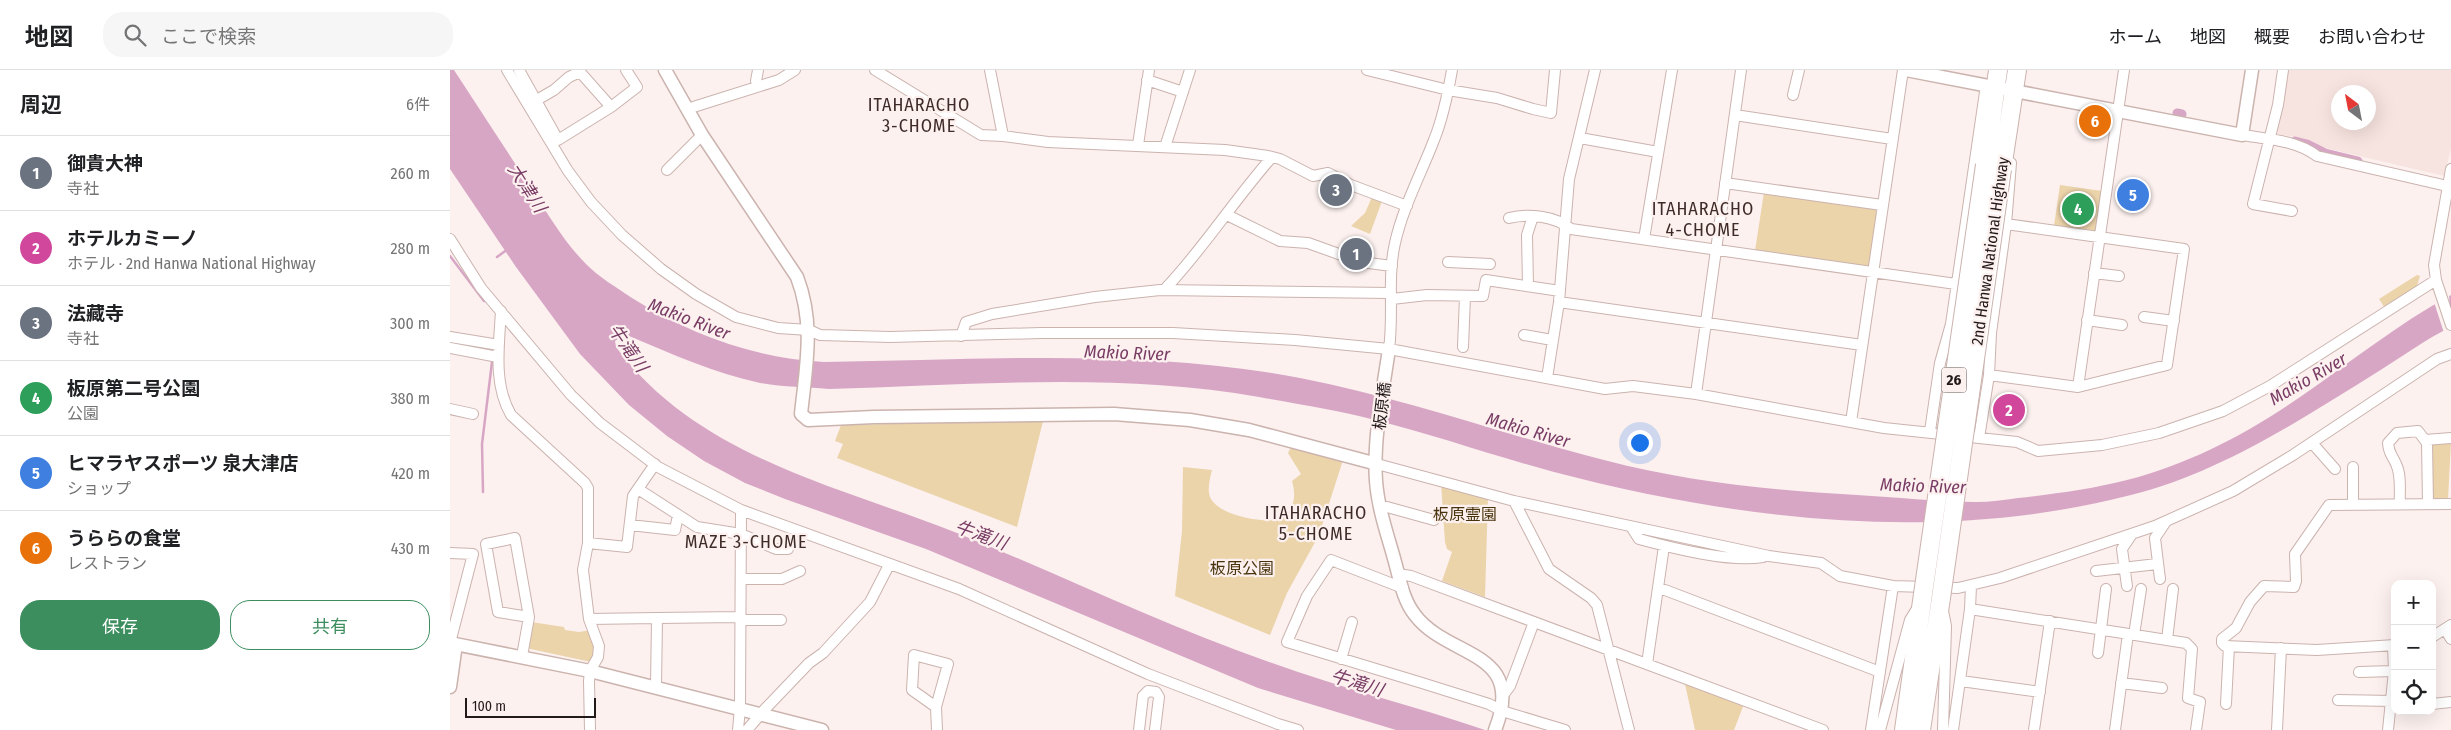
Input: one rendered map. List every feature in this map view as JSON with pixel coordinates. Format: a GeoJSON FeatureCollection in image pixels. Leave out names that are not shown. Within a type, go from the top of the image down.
{"type":"FeatureCollection","features":[{"type":"Feature","properties":{"kind":"highway","name":"2nd Hanwa National Highway"},"geometry":{"type":"LineString","coordinates":[[1921,730],[1941,599],[1993,167],[1998,70]]}},
{"type":"Feature","properties":{"kind":"highway","name":"2nd Hanwa National Highway"},"geometry":{"type":"LineString","coordinates":[[1904,730],[1922,597],[1993,167],[2006,145],[2017,70]]}},
{"type":"Feature","properties":{"kind":"street"},"geometry":{"type":"LineString","coordinates":[[507,70],[568,171],[591,202],[622,235],[661,269],[696,294],[736,317],[809,334],[961,336],[1041,333],[1173,333],[1295,340],[1389,349],[1605,389],[1633,386],[1696,394],[1884,428],[1930,431],[2017,442],[2038,451],[2102,445],[2159,433],[2223,412],[2270,386],[2436,282]]}},
{"type":"Feature","properties":{"kind":"street"},"geometry":{"type":"LineString","coordinates":[[518,70],[558,140],[611,107],[637,87],[626,70]]}},
{"type":"Feature","properties":{"kind":"street"},"geometry":{"type":"LineString","coordinates":[[665,70],[702,135],[797,277],[803,293],[809,334],[801,414],[804,418],[811,421],[874,417],[1105,414],[1190,420],[1249,430],[1514,501],[1632,528],[1769,556],[1820,563],[1840,576],[1893,586],[1971,586],[2166,522],[2233,491],[2312,443],[2436,359],[2451,354]]}},
{"type":"Feature","properties":{"kind":"street"},"geometry":{"type":"LineString","coordinates":[[757,86],[758,70]]}},
{"type":"Feature","properties":{"kind":"street"},"geometry":{"type":"LineString","coordinates":[[687,109],[778,80],[794,70]]}},
{"type":"Feature","properties":{"kind":"street"},"geometry":{"type":"LineString","coordinates":[[875,70],[981,134],[1048,142],[1225,150],[1272,157],[1313,176],[1328,173],[1351,185],[1407,206]]}},
{"type":"Feature","properties":{"kind":"street"},"geometry":{"type":"LineString","coordinates":[[990,70],[1003,136]]}},
{"type":"Feature","properties":{"kind":"street"},"geometry":{"type":"LineString","coordinates":[[1165,147],[1190,70]]}},
{"type":"Feature","properties":{"kind":"street"},"geometry":{"type":"LineString","coordinates":[[1366,70],[1448,90],[1497,98],[1552,113],[1555,70]]}},
{"type":"Feature","properties":{"kind":"street"},"geometry":{"type":"LineString","coordinates":[[1389,349],[1392,266],[1395,244],[1407,206],[1434,139],[1452,70]]}},
{"type":"Feature","properties":{"kind":"street"},"geometry":{"type":"LineString","coordinates":[[1547,378],[1559,302],[1569,179],[1595,70]]}},
{"type":"Feature","properties":{"kind":"street"},"geometry":{"type":"LineString","coordinates":[[1644,239],[1672,70]]}},
{"type":"Feature","properties":{"kind":"street"},"geometry":{"type":"LineString","coordinates":[[1696,394],[1741,70]]}},
{"type":"Feature","properties":{"kind":"street"},"geometry":{"type":"LineString","coordinates":[[1793,95],[1799,70]]}},
{"type":"Feature","properties":{"kind":"street"},"geometry":{"type":"LineString","coordinates":[[1851,422],[1892,139],[1905,70],[2242,135],[2269,136],[2307,149],[2317,156],[2449,181],[2434,256],[2436,282],[2451,324]]}},
{"type":"Feature","properties":{"kind":"street"},"geometry":{"type":"LineString","coordinates":[[2078,387],[2124,70]]}},
{"type":"Feature","properties":{"kind":"street"},"geometry":{"type":"LineString","coordinates":[[2242,135],[2252,70]]}},
{"type":"Feature","properties":{"kind":"street"},"geometry":{"type":"LineString","coordinates":[[2283,70],[2274,98],[2262,185],[2253,204],[2278,213],[2292,211]]}},
{"type":"Feature","properties":{"kind":"street"},"geometry":{"type":"LineString","coordinates":[[535,101],[554,90],[574,73],[580,72],[611,107]]}},
{"type":"Feature","properties":{"kind":"street"},"geometry":{"type":"LineString","coordinates":[[1138,145],[1148,75],[1183,92]]}},
{"type":"Feature","properties":{"kind":"street"},"geometry":{"type":"LineString","coordinates":[[1930,431],[1940,363],[1951,324],[1985,92],[1996,88]]}},
{"type":"Feature","properties":{"kind":"street"},"geometry":{"type":"LineString","coordinates":[[1735,115],[1892,139]]}},
{"type":"Feature","properties":{"kind":"street"},"geometry":{"type":"LineString","coordinates":[[667,170],[702,135]]}},
{"type":"Feature","properties":{"kind":"street"},"geometry":{"type":"LineString","coordinates":[[1580,138],[1658,152]]}},
{"type":"Feature","properties":{"kind":"street"},"geometry":{"type":"LineString","coordinates":[[1979,438],[1989,375],[1991,333],[2006,224],[2011,160],[2006,145]]}},
{"type":"Feature","properties":{"kind":"street"},"geometry":{"type":"LineString","coordinates":[[1165,289],[1185,268],[1227,215],[1247,186],[1272,157]]}},
{"type":"Feature","properties":{"kind":"street"},"geometry":{"type":"LineString","coordinates":[[1725,183],[1882,205]]}},
{"type":"Feature","properties":{"kind":"street"},"geometry":{"type":"LineString","coordinates":[[1227,215],[1280,241],[1308,243],[1361,262],[1392,266]]}},
{"type":"Feature","properties":{"kind":"street"},"geometry":{"type":"LineString","coordinates":[[1509,218],[1522,215],[1533,216],[1562,222],[1571,229],[1956,284]]}},
{"type":"Feature","properties":{"kind":"street"},"geometry":{"type":"LineString","coordinates":[[1528,286],[1527,235],[1533,216]]}},
{"type":"Feature","properties":{"kind":"street"},"geometry":{"type":"LineString","coordinates":[[1989,375],[2078,387],[2167,365],[2184,249],[2006,224]]}},
{"type":"Feature","properties":{"kind":"street"},"geometry":{"type":"LineString","coordinates":[[450,239],[480,288],[571,395],[600,423],[655,464],[741,510],[959,589],[1148,674],[1298,730]]}},
{"type":"Feature","properties":{"kind":"street"},"geometry":{"type":"LineString","coordinates":[[1448,262],[1490,260],[1490,281]]}},
{"type":"Feature","properties":{"kind":"street"},"geometry":{"type":"LineString","coordinates":[[2094,272],[2119,276]]}},
{"type":"Feature","properties":{"kind":"street"},"geometry":{"type":"LineString","coordinates":[[961,336],[966,322],[992,314],[1095,297],[1165,289],[1391,296],[1483,296],[1486,280],[1560,291]]}},
{"type":"Feature","properties":{"kind":"street"},"geometry":{"type":"LineString","coordinates":[[1463,347],[1465,296]]}},
{"type":"Feature","properties":{"kind":"street"},"geometry":{"type":"LineString","coordinates":[[1559,302],[1862,345]]}},
{"type":"Feature","properties":{"kind":"street"},"geometry":{"type":"LineString","coordinates":[[501,312],[498,357],[503,402],[511,416],[585,482],[588,488],[588,543],[583,570],[589,618],[599,646],[598,657],[590,671],[589,680],[590,730]]}},
{"type":"Feature","properties":{"kind":"street"},"geometry":{"type":"LineString","coordinates":[[2144,317],[2174,321]]}},
{"type":"Feature","properties":{"kind":"street"},"geometry":{"type":"LineString","coordinates":[[2087,320],[2122,325]]}},
{"type":"Feature","properties":{"kind":"street"},"geometry":{"type":"LineString","coordinates":[[1524,335],[1552,340]]}},
{"type":"Feature","properties":{"kind":"street"},"geometry":{"type":"LineString","coordinates":[[450,337],[499,345]]}},
{"type":"Feature","properties":{"kind":"street"},"geometry":{"type":"LineString","coordinates":[[466,351],[467,340]]}},
{"type":"Feature","properties":{"kind":"street"},"geometry":{"type":"LineString","coordinates":[[450,348],[498,357]]}},
{"type":"Feature","properties":{"kind":"street","name":"板原橋"},"geometry":{"type":"LineString","coordinates":[[1389,349],[1377,449],[1376,480],[1380,508],[1402,588],[1406,600],[1416,616],[1432,631],[1473,653],[1489,667],[1497,677],[1504,694]]}},
{"type":"Feature","properties":{"kind":"street"},"geometry":{"type":"LineString","coordinates":[[450,409],[474,414]]}},
{"type":"Feature","properties":{"kind":"street"},"geometry":{"type":"LineString","coordinates":[[2400,504],[2400,479],[2396,464],[2389,455],[2388,443],[2397,433],[2418,431],[2427,443],[2428,504]]}},
{"type":"Feature","properties":{"kind":"street"},"geometry":{"type":"LineString","coordinates":[[2425,440],[2451,438]]}},
{"type":"Feature","properties":{"kind":"street"},"geometry":{"type":"LineString","coordinates":[[2312,443],[2335,469]]}},
{"type":"Feature","properties":{"kind":"street"},"geometry":{"type":"LineString","coordinates":[[588,543],[627,547],[633,496],[655,464]]}},
{"type":"Feature","properties":{"kind":"street"},"geometry":{"type":"LineString","coordinates":[[2353,505],[2356,473]]}},
{"type":"Feature","properties":{"kind":"street"},"geometry":{"type":"LineString","coordinates":[[638,489],[697,527],[741,534],[776,549],[788,549]]}},
{"type":"Feature","properties":{"kind":"street"},"geometry":{"type":"LineString","coordinates":[[1514,501],[1549,568],[1591,598],[1597,605],[1629,730]]}},
{"type":"Feature","properties":{"kind":"street"},"geometry":{"type":"LineString","coordinates":[[2391,645],[2336,649],[2280,648],[2229,646],[2222,644],[2222,639],[2236,628],[2250,602],[2264,586],[2294,587],[2296,581],[2295,554],[2329,505],[2451,504]]}},
{"type":"Feature","properties":{"kind":"street"},"geometry":{"type":"LineString","coordinates":[[1380,508],[1387,507],[1428,521]]}},
{"type":"Feature","properties":{"kind":"street"},"geometry":{"type":"LineString","coordinates":[[738,730],[740,708],[741,510]]}},
{"type":"Feature","properties":{"kind":"street"},"geometry":{"type":"LineString","coordinates":[[630,525],[675,530],[678,515]]}},
{"type":"Feature","properties":{"kind":"street"},"geometry":{"type":"LineString","coordinates":[[2160,579],[2155,538],[2166,522]]}},
{"type":"Feature","properties":{"kind":"street"},"geometry":{"type":"LineString","coordinates":[[1632,528],[1639,539],[1664,546],[1747,560],[1769,556]]}},
{"type":"Feature","properties":{"kind":"street"},"geometry":{"type":"LineString","coordinates":[[2127,586],[2122,549],[2132,534]]}},
{"type":"Feature","properties":{"kind":"street"},"geometry":{"type":"LineString","coordinates":[[522,656],[529,617],[515,538],[486,544],[498,612],[529,617]]}},
{"type":"Feature","properties":{"kind":"street"},"geometry":{"type":"LineString","coordinates":[[1647,664],[1664,546]]}},
{"type":"Feature","properties":{"kind":"street"},"geometry":{"type":"LineString","coordinates":[[450,554],[473,554],[469,575],[454,609],[450,687]]}},
{"type":"Feature","properties":{"kind":"street"},"geometry":{"type":"LineString","coordinates":[[1402,588],[1331,560],[1307,596],[1287,642],[1489,704],[1498,721]]}},
{"type":"Feature","properties":{"kind":"street"},"geometry":{"type":"LineString","coordinates":[[2096,571],[2157,564]]}},
{"type":"Feature","properties":{"kind":"street"},"geometry":{"type":"LineString","coordinates":[[747,730],[809,663],[823,653],[870,602],[890,565]]}},
{"type":"Feature","properties":{"kind":"street"},"geometry":{"type":"LineString","coordinates":[[469,575],[490,571]]}},
{"type":"Feature","properties":{"kind":"street"},"geometry":{"type":"LineString","coordinates":[[741,579],[782,579],[800,571]]}},
{"type":"Feature","properties":{"kind":"street"},"geometry":{"type":"LineString","coordinates":[[1398,574],[1411,576],[1823,730]]}},
{"type":"Feature","properties":{"kind":"street"},"geometry":{"type":"LineString","coordinates":[[1871,730],[1893,586]]}},
{"type":"Feature","properties":{"kind":"street"},"geometry":{"type":"LineString","coordinates":[[1953,730],[1970,609],[1971,586]]}},
{"type":"Feature","properties":{"kind":"street"},"geometry":{"type":"LineString","coordinates":[[2098,653],[2106,589]]}},
{"type":"Feature","properties":{"kind":"street"},"geometry":{"type":"LineString","coordinates":[[2115,730],[2121,683],[2141,589]]}},
{"type":"Feature","properties":{"kind":"street"},"geometry":{"type":"LineString","coordinates":[[2167,640],[2173,589]]}},
{"type":"Feature","properties":{"kind":"street"},"geometry":{"type":"LineString","coordinates":[[1659,590],[1665,590],[1880,672]]}},
{"type":"Feature","properties":{"kind":"street"},"geometry":{"type":"LineString","coordinates":[[1880,730],[1910,620],[1922,597]]}},
{"type":"Feature","properties":{"kind":"street"},"geometry":{"type":"LineString","coordinates":[[1941,599],[1946,626],[1942,730]]}},
{"type":"Feature","properties":{"kind":"street"},"geometry":{"type":"LineString","coordinates":[[1970,609],[2186,643],[2192,649],[2188,698],[2200,702],[2196,730]]}},
{"type":"Feature","properties":{"kind":"street"},"geometry":{"type":"LineString","coordinates":[[589,618],[781,620]]}},
{"type":"Feature","properties":{"kind":"street"},"geometry":{"type":"LineString","coordinates":[[656,687],[658,618]]}},
{"type":"Feature","properties":{"kind":"street"},"geometry":{"type":"LineString","coordinates":[[2034,730],[2050,621]]}},
{"type":"Feature","properties":{"kind":"street"},"geometry":{"type":"LineString","coordinates":[[1341,659],[1352,622]]}},
{"type":"Feature","properties":{"kind":"street"},"geometry":{"type":"LineString","coordinates":[[1498,721],[1504,694],[1510,686],[1534,622]]}},
{"type":"Feature","properties":{"kind":"street"},"geometry":{"type":"LineString","coordinates":[[2436,634],[2448,627],[2451,639]]}},
{"type":"Feature","properties":{"kind":"street"},"geometry":{"type":"LineString","coordinates":[[452,643],[590,671],[822,730]]}},
{"type":"Feature","properties":{"kind":"street"},"geometry":{"type":"LineString","coordinates":[[2226,704],[2229,646]]}},
{"type":"Feature","properties":{"kind":"street"},"geometry":{"type":"LineString","coordinates":[[2277,730],[2280,648]]}},
{"type":"Feature","properties":{"kind":"street"},"geometry":{"type":"LineString","coordinates":[[936,707],[912,690],[914,655],[948,664],[936,707],[937,730]]}},
{"type":"Feature","properties":{"kind":"street"},"geometry":{"type":"LineString","coordinates":[[2359,672],[2391,671]]}},
{"type":"Feature","properties":{"kind":"street"},"geometry":{"type":"LineString","coordinates":[[1961,681],[2040,692]]}},
{"type":"Feature","properties":{"kind":"street"},"geometry":{"type":"LineString","coordinates":[[2121,683],[2162,688]]}},
{"type":"Feature","properties":{"kind":"street"},"geometry":{"type":"LineString","coordinates":[[1139,730],[1143,696],[1148,691],[1156,692],[1159,697],[1155,730]]}},
{"type":"Feature","properties":{"kind":"street"},"geometry":{"type":"LineString","coordinates":[[2338,700],[2391,707]]}},
{"type":"Feature","properties":{"kind":"street"},"geometry":{"type":"LineString","coordinates":[[2436,704],[2451,702]]}},
{"type":"Feature","properties":{"kind":"street"},"geometry":{"type":"LineString","coordinates":[[2388,730],[2391,715]]}},
{"type":"Feature","properties":{"kind":"street"},"geometry":{"type":"LineString","coordinates":[[1498,721],[1565,730]]}},
{"type":"Feature","properties":{"kind":"shaded area"},"geometry":{"type":"Polygon","coordinates":[[[2286,70],[2451,70],[2451,149],[2444,176],[2317,146],[2305,139],[2274,133],[2286,70]]]}},
{"type":"Feature","properties":{"kind":"green space"},"geometry":{"type":"Polygon","coordinates":[[[2060,185],[2102,191],[2097,228],[2092,232],[2054,226],[2060,185]]]}},
{"type":"Feature","properties":{"kind":"green space"},"geometry":{"type":"Polygon","coordinates":[[[1764,192],[1875,208],[1879,213],[1871,263],[1867,267],[1755,251],[1764,192]]]}},
{"type":"Feature","properties":{"kind":"green space"},"geometry":{"type":"Polygon","coordinates":[[[1372,197],[1382,201],[1370,234],[1351,226],[1365,213],[1372,197]]]}},
{"type":"Feature","properties":{"kind":"green space"},"geometry":{"type":"Polygon","coordinates":[[[2417,275],[2420,276],[2417,286],[2386,310],[2379,299],[2417,275]]]}},
{"type":"Feature","properties":{"kind":"green space"},"geometry":{"type":"Polygon","coordinates":[[[1043,421],[1017,527],[837,458],[843,444],[835,441],[841,425],[1043,421]]]}},
{"type":"Feature","properties":{"kind":"green space"},"geometry":{"type":"Polygon","coordinates":[[[2451,442],[2448,500],[2433,500],[2431,498],[2430,444],[2451,442]]]}},
{"type":"Feature","properties":{"kind":"green space","name":"板原公園"},"geometry":{"type":"Polygon","coordinates":[[[1291,447],[1343,460],[1319,535],[1287,593],[1270,635],[1175,596],[1182,531],[1183,467],[1212,470],[1209,494],[1214,503],[1221,508],[1239,516],[1259,520],[1275,520],[1286,514],[1293,505],[1292,481],[1301,474],[1288,453],[1291,447]]]}},
{"type":"Feature","properties":{"kind":"green space","name":"板原霊園"},"geometry":{"type":"Polygon","coordinates":[[[1441,483],[1488,496],[1485,597],[1442,581],[1452,552],[1447,549],[1445,542],[1441,483]]]}},
{"type":"Feature","properties":{"kind":"green space"},"geometry":{"type":"Polygon","coordinates":[[[531,622],[564,627],[565,630],[579,632],[591,630],[595,651],[593,660],[591,662],[526,648],[531,622]]]}},
{"type":"Feature","properties":{"kind":"green space"},"geometry":{"type":"Polygon","coordinates":[[[1685,684],[1744,704],[1734,730],[1695,730],[1685,684]]]}},
{"type":"Feature","properties":{"kind":"water","name":"大津川"},"geometry":{"type":"Polygon","coordinates":[[[450,70],[454,70],[558,229],[586,264],[608,282],[654,311],[700,333],[748,350],[798,360],[824,362],[1003,358],[1122,359],[1241,369],[1339,386],[1635,468],[1729,484],[1825,493],[1976,502],[2087,489],[2174,465],[2241,434],[2283,409],[2394,330],[2451,295],[2451,327],[2260,443],[2229,459],[2165,485],[2131,495],[2060,510],[1987,519],[1915,522],[1842,520],[1769,514],[1696,503],[1554,472],[1361,416],[1206,389],[1098,382],[990,383],[829,389],[785,386],[760,383],[726,374],[629,336],[621,337],[615,341],[616,347],[649,385],[687,416],[728,442],[772,463],[957,533],[1229,648],[1323,680],[1485,730],[1396,730],[1258,688],[926,549],[745,483],[704,461],[667,436],[629,405],[580,354],[516,267],[450,169],[450,70]]]}},
{"type":"Feature","properties":{"kind":"pier"},"geometry":{"type":"Polygon","coordinates":[[[2449,294],[2451,329],[2444,333],[2434,302],[2449,294]]]}},
{"type":"Feature","properties":{"kind":"waterway"},"geometry":{"type":"LineString","coordinates":[[2177,113],[2182,114]]}},
{"type":"Feature","properties":{"kind":"waterway"},"geometry":{"type":"LineString","coordinates":[[2295,141],[2307,144],[2325,153],[2358,161]]}},
{"type":"Feature","properties":{"kind":"waterway"},"geometry":{"type":"LineString","coordinates":[[497,257],[508,249]]}},
{"type":"Feature","properties":{"kind":"waterway"},"geometry":{"type":"LineString","coordinates":[[450,256],[484,301]]}},
{"type":"Feature","properties":{"kind":"waterway"},"geometry":{"type":"LineString","coordinates":[[483,492],[482,444],[492,362]]}},
{"type":"Feature","properties":{"kind":"place","name":"うららの食堂"},"geometry":{"type":"Point","coordinates":[2095,121]}},
{"type":"Feature","properties":{"kind":"place","name":"法藏寺"},"geometry":{"type":"Point","coordinates":[1336,190]}},
{"type":"Feature","properties":{"kind":"place","name":"ヒマラヤスポーツ 泉大津店"},"geometry":{"type":"Point","coordinates":[2133,195]}},
{"type":"Feature","properties":{"kind":"place","name":"板原第二号公園"},"geometry":{"type":"Point","coordinates":[2078,209]}},
{"type":"Feature","properties":{"kind":"place","name":"御貴大神"},"geometry":{"type":"Point","coordinates":[1356,254]}},
{"type":"Feature","properties":{"kind":"place","name":"ホテルカミーノ"},"geometry":{"type":"Point","coordinates":[2009,410]}},
{"type":"Feature","properties":{"kind":"district","name":"ITAHARACHO 3-CHOME"},"geometry":{"type":"Point","coordinates":[919,115]}},
{"type":"Feature","properties":{"kind":"district","name":"ITAHARACHO 4-CHOME"},"geometry":{"type":"Point","coordinates":[1703,219]}},
{"type":"Feature","properties":{"kind":"district","name":"ITAHARACHO 5-CHOME"},"geometry":{"type":"Point","coordinates":[1316,523]}},
{"type":"Feature","properties":{"kind":"district","name":"MAZE 3-CHOME"},"geometry":{"type":"Point","coordinates":[746,542]}},
{"type":"Feature","properties":{"kind":"water label","name":"Makio River"},"geometry":{"type":"Point","coordinates":[689,319]}},
{"type":"Feature","properties":{"kind":"water label","name":"牛滝川"},"geometry":{"type":"Point","coordinates":[628,348]}},
{"type":"Feature","properties":{"kind":"water label","name":"Makio River"},"geometry":{"type":"Point","coordinates":[1127,353]}},
{"type":"Feature","properties":{"kind":"water label","name":"Makio River"},"geometry":{"type":"Point","coordinates":[2308,379]}},
{"type":"Feature","properties":{"kind":"water label","name":"Makio River"},"geometry":{"type":"Point","coordinates":[1528,430]}},
{"type":"Feature","properties":{"kind":"water label","name":"Makio River"},"geometry":{"type":"Point","coordinates":[1923,486]}},
{"type":"Feature","properties":{"kind":"water label","name":"牛滝川"},"geometry":{"type":"Point","coordinates":[981,535]}},
{"type":"Feature","properties":{"kind":"water label","name":"牛滝川"},"geometry":{"type":"Point","coordinates":[1357,683]}}]}
